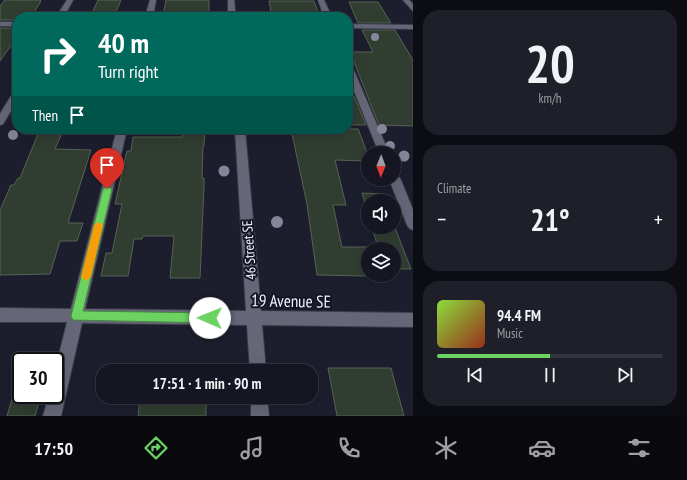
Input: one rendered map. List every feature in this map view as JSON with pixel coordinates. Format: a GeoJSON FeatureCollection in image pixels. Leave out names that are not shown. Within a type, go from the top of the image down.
{"type":"FeatureCollection","features":[{"type":"Feature","properties":{"kind":"street"},"geometry":{"type":"LineString","coordinates":[[63,12],[70,0]]}},
{"type":"Feature","properties":{"kind":"street"},"geometry":{"type":"LineString","coordinates":[[150,12],[153,0]]}},
{"type":"Feature","properties":{"kind":"street"},"geometry":{"type":"LineString","coordinates":[[231,0],[232,12]]}},
{"type":"Feature","properties":{"kind":"street"},"geometry":{"type":"LineString","coordinates":[[321,0],[326,12]]}},
{"type":"Feature","properties":{"kind":"street"},"geometry":{"type":"LineString","coordinates":[[406,0],[413,9]]}},
{"type":"Feature","properties":{"kind":"street"},"geometry":{"type":"LineString","coordinates":[[0,24],[12,24]]}},
{"type":"Feature","properties":{"kind":"street"},"geometry":{"type":"LineString","coordinates":[[353,26],[413,27]]}},
{"type":"Feature","properties":{"kind":"street"},"geometry":{"type":"LineString","coordinates":[[353,78],[381,146]]}},
{"type":"Feature","properties":{"kind":"street"},"geometry":{"type":"LineString","coordinates":[[0,122],[12,102]]}},
{"type":"Feature","properties":{"kind":"street"},"geometry":{"type":"LineString","coordinates":[[52,416],[121,134]]}},
{"type":"Feature","properties":{"kind":"street","name":"46 Street SE"},"geometry":{"type":"LineString","coordinates":[[240,134],[258,364]]}},
{"type":"Feature","properties":{"kind":"street"},"geometry":{"type":"LineString","coordinates":[[397,186],[413,224]]}},
{"type":"Feature","properties":{"kind":"street","name":"19 Avenue SE"},"geometry":{"type":"LineString","coordinates":[[0,315],[413,320]]}},
{"type":"Feature","properties":{"kind":"street"},"geometry":{"type":"LineString","coordinates":[[259,404],[260,416]]}},
{"type":"Feature","properties":{"kind":"building"},"geometry":{"type":"Polygon","coordinates":[[[5,0],[41,1],[34,12],[12,12],[12,20],[0,20],[0,6],[5,0]]]}},
{"type":"Feature","properties":{"kind":"building"},"geometry":{"type":"Polygon","coordinates":[[[98,0],[121,0],[116,12],[92,12],[98,0]]]}},
{"type":"Feature","properties":{"kind":"building"},"geometry":{"type":"Polygon","coordinates":[[[166,0],[209,0],[209,12],[164,12],[166,0]]]}},
{"type":"Feature","properties":{"kind":"building"},"geometry":{"type":"Polygon","coordinates":[[[269,1],[314,1],[318,12],[271,12],[269,1]]]}},
{"type":"Feature","properties":{"kind":"building"},"geometry":{"type":"Polygon","coordinates":[[[349,2],[378,2],[391,23],[358,23],[349,2]]]}},
{"type":"Feature","properties":{"kind":"building"},"geometry":{"type":"Polygon","coordinates":[[[0,28],[12,28],[12,44],[0,61],[0,28]]]}},
{"type":"Feature","properties":{"kind":"building"},"geometry":{"type":"Polygon","coordinates":[[[362,30],[395,30],[413,60],[413,126],[379,125],[353,60],[353,52],[373,52],[362,30]]]}},
{"type":"Feature","properties":{"kind":"building"},"geometry":{"type":"Polygon","coordinates":[[[353,96],[354,96],[366,125],[353,125],[353,96]]]}},
{"type":"Feature","properties":{"kind":"building"},"geometry":{"type":"Polygon","coordinates":[[[353,129],[358,129],[365,146],[361,146],[361,161],[335,160],[346,205],[333,205],[342,247],[361,247],[361,276],[317,275],[307,204],[292,134],[353,134],[353,129]]]}},
{"type":"Feature","properties":{"kind":"building"},"geometry":{"type":"Polygon","coordinates":[[[38,134],[62,134],[55,149],[91,150],[68,223],[83,223],[77,241],[60,241],[50,274],[0,275],[0,210],[11,185],[14,185],[18,178],[20,178],[38,134]]]}},
{"type":"Feature","properties":{"kind":"building"},"geometry":{"type":"Polygon","coordinates":[[[182,134],[205,134],[203,146],[202,178],[204,178],[204,186],[200,278],[170,278],[174,236],[143,236],[142,239],[134,239],[128,276],[101,276],[106,253],[112,253],[122,204],[115,204],[127,151],[131,151],[133,137],[182,137],[182,134]]]}},
{"type":"Feature","properties":{"kind":"building"},"geometry":{"type":"Polygon","coordinates":[[[362,193],[383,194],[362,194],[362,193]]]}},
{"type":"Feature","properties":{"kind":"building"},"geometry":{"type":"Polygon","coordinates":[[[374,234],[397,234],[401,242],[376,242],[374,234]]]}},
{"type":"Feature","properties":{"kind":"building"},"geometry":{"type":"Polygon","coordinates":[[[401,243],[411,269],[401,269],[401,243]]]}},
{"type":"Feature","properties":{"kind":"building"},"geometry":{"type":"Polygon","coordinates":[[[328,368],[391,368],[404,416],[337,416],[328,368]]]}},
{"type":"Feature","properties":{"kind":"building"},"geometry":{"type":"Polygon","coordinates":[[[12,399],[12,404],[39,404],[35,416],[7,416],[12,399]]]}},
{"type":"Feature","properties":{"kind":"building"},"geometry":{"type":"Polygon","coordinates":[[[139,404],[206,404],[206,416],[138,416],[139,404]]]}},
{"type":"Feature","properties":{"kind":"slow traffic"},"geometry":{"type":"LineString","coordinates":[[86,277],[99,225]]}},
{"type":"Feature","properties":{"kind":"route"},"geometry":{"type":"LineString","coordinates":[[107,189],[77,316],[210,318]]}}]}
